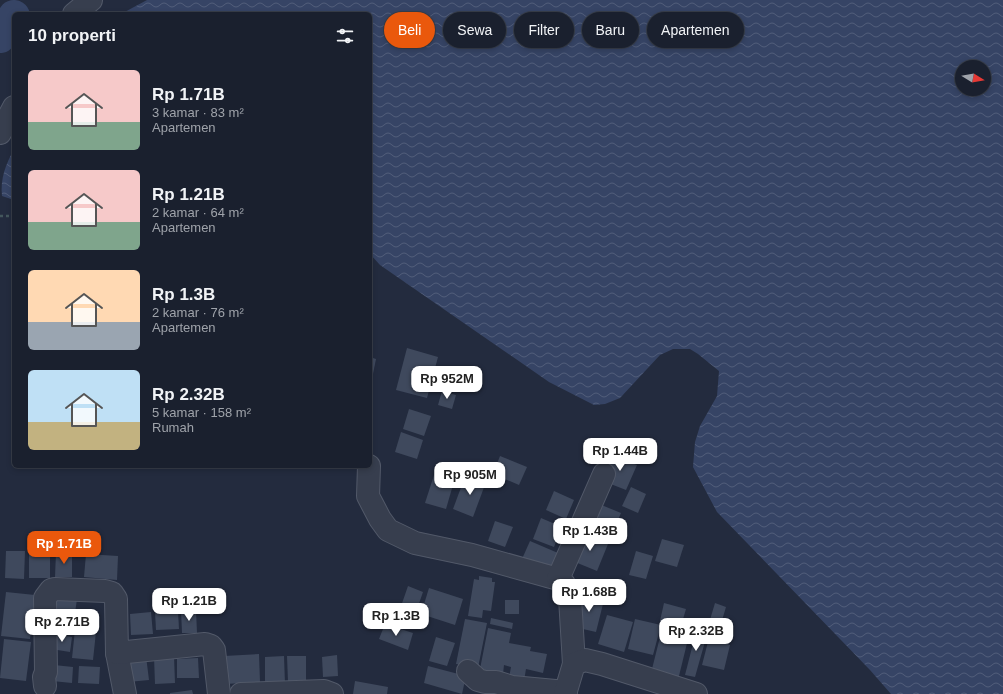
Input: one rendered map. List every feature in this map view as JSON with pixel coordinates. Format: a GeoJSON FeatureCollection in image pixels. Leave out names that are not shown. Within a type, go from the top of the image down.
{"type":"FeatureCollection","features":[{"type":"Feature","properties":{"kind":"street"},"geometry":{"type":"LineString","coordinates":[[76,12],[91,0]]}},
{"type":"Feature","properties":{"kind":"street"},"geometry":{"type":"LineString","coordinates":[[0,133],[12,111]]}},
{"type":"Feature","properties":{"kind":"street"},"geometry":{"type":"LineString","coordinates":[[369,468],[368,496],[380,519],[388,530],[415,543],[472,555],[558,579],[564,584],[570,598],[574,664],[566,693],[512,687],[496,682],[485,682],[478,680],[468,671]]}},
{"type":"Feature","properties":{"kind":"street"},"geometry":{"type":"LineString","coordinates":[[558,579],[604,474]]}},
{"type":"Feature","properties":{"kind":"street"},"geometry":{"type":"LineString","coordinates":[[45,686],[45,598],[51,590],[55,589],[105,591],[112,593],[116,599],[117,653],[125,694]]}},
{"type":"Feature","properties":{"kind":"street"},"geometry":{"type":"LineString","coordinates":[[117,653],[205,644],[211,646],[214,650],[220,694]]}},
{"type":"Feature","properties":{"kind":"street"},"geometry":{"type":"LineString","coordinates":[[574,664],[585,660],[602,664],[696,694]]}},
{"type":"Feature","properties":{"kind":"street"},"geometry":{"type":"LineString","coordinates":[[241,694],[324,690],[332,694]]}},
{"type":"Feature","properties":{"kind":"path"},"geometry":{"type":"LineString","coordinates":[[0,216],[12,216]]}},
{"type":"Feature","properties":{"kind":"water"},"geometry":{"type":"Polygon","coordinates":[[[147,0],[1003,0],[1003,694],[891,694],[870,670],[717,512],[693,467],[695,442],[700,426],[717,396],[719,371],[698,354],[690,349],[673,349],[660,355],[620,398],[605,404],[594,405],[549,382],[380,265],[372,256],[372,12],[125,12],[147,0]]]}},
{"type":"Feature","properties":{"kind":"water"},"geometry":{"type":"Polygon","coordinates":[[[12,153],[12,199],[2,196],[4,171],[12,153]]]}},
{"type":"Feature","properties":{"kind":"building"},"geometry":{"type":"Polygon","coordinates":[[[407,348],[438,357],[427,398],[396,390],[407,348]]]}},
{"type":"Feature","properties":{"kind":"building"},"geometry":{"type":"Polygon","coordinates":[[[372,358],[376,359],[372,379],[372,358]]]}},
{"type":"Feature","properties":{"kind":"building"},"geometry":{"type":"Polygon","coordinates":[[[442,391],[456,395],[452,409],[438,405],[442,391]]]}},
{"type":"Feature","properties":{"kind":"building"},"geometry":{"type":"Polygon","coordinates":[[[409,409],[431,416],[424,436],[403,429],[409,409]]]}},
{"type":"Feature","properties":{"kind":"building"},"geometry":{"type":"Polygon","coordinates":[[[401,432],[423,440],[417,459],[395,452],[401,432]]]}},
{"type":"Feature","properties":{"kind":"building"},"geometry":{"type":"Polygon","coordinates":[[[616,452],[626,456],[624,460],[637,465],[626,490],[603,481],[616,452]]]}},
{"type":"Feature","properties":{"kind":"building"},"geometry":{"type":"Polygon","coordinates":[[[500,456],[527,467],[519,485],[493,474],[500,456]]]}},
{"type":"Feature","properties":{"kind":"building"},"geometry":{"type":"Polygon","coordinates":[[[435,472],[455,478],[446,509],[425,503],[435,472]]]}},
{"type":"Feature","properties":{"kind":"building"},"geometry":{"type":"Polygon","coordinates":[[[466,474],[486,482],[473,517],[453,509],[466,474]]]}},
{"type":"Feature","properties":{"kind":"building"},"geometry":{"type":"Polygon","coordinates":[[[631,487],[646,494],[638,513],[622,506],[631,487]]]}},
{"type":"Feature","properties":{"kind":"building"},"geometry":{"type":"Polygon","coordinates":[[[554,491],[574,500],[566,519],[546,510],[554,491]]]}},
{"type":"Feature","properties":{"kind":"building"},"geometry":{"type":"Polygon","coordinates":[[[599,504],[621,513],[609,540],[588,531],[599,504]]]}},
{"type":"Feature","properties":{"kind":"building"},"geometry":{"type":"Polygon","coordinates":[[[541,518],[562,527],[554,547],[533,539],[541,518]]]}},
{"type":"Feature","properties":{"kind":"building"},"geometry":{"type":"Polygon","coordinates":[[[495,521],[513,527],[505,547],[488,541],[495,521]]]}},
{"type":"Feature","properties":{"kind":"building"},"geometry":{"type":"Polygon","coordinates":[[[581,533],[608,544],[597,571],[575,562],[581,533]]]}},
{"type":"Feature","properties":{"kind":"building"},"geometry":{"type":"Polygon","coordinates":[[[662,539],[684,545],[677,567],[655,561],[662,539]]]}},
{"type":"Feature","properties":{"kind":"building"},"geometry":{"type":"Polygon","coordinates":[[[530,541],[558,553],[550,571],[522,559],[530,541]]]}},
{"type":"Feature","properties":{"kind":"building"},"geometry":{"type":"Polygon","coordinates":[[[6,551],[25,551],[24,579],[5,578],[6,551]]]}},
{"type":"Feature","properties":{"kind":"building"},"geometry":{"type":"Polygon","coordinates":[[[29,551],[50,551],[50,578],[29,578],[29,551]]]}},
{"type":"Feature","properties":{"kind":"building"},"geometry":{"type":"Polygon","coordinates":[[[636,551],[653,556],[646,579],[629,575],[636,551]]]}},
{"type":"Feature","properties":{"kind":"building"},"geometry":{"type":"Polygon","coordinates":[[[56,552],[72,552],[72,577],[55,577],[56,552]]]}},
{"type":"Feature","properties":{"kind":"building"},"geometry":{"type":"Polygon","coordinates":[[[86,554],[118,556],[117,580],[84,577],[86,554]]]}},
{"type":"Feature","properties":{"kind":"building"},"geometry":{"type":"Polygon","coordinates":[[[479,576],[492,578],[492,582],[495,582],[491,611],[483,610],[482,618],[468,616],[474,579],[479,580],[479,576]]]}},
{"type":"Feature","properties":{"kind":"building"},"geometry":{"type":"Polygon","coordinates":[[[408,586],[423,592],[414,618],[399,612],[408,586]]]}},
{"type":"Feature","properties":{"kind":"building"},"geometry":{"type":"Polygon","coordinates":[[[429,588],[463,599],[455,625],[421,614],[429,588]]]}},
{"type":"Feature","properties":{"kind":"building"},"geometry":{"type":"Polygon","coordinates":[[[6,592],[35,595],[30,639],[1,636],[6,592]]]}},
{"type":"Feature","properties":{"kind":"building"},"geometry":{"type":"Polygon","coordinates":[[[581,594],[604,600],[596,632],[574,627],[581,594]]]}},
{"type":"Feature","properties":{"kind":"building"},"geometry":{"type":"Polygon","coordinates":[[[52,596],[77,599],[75,613],[50,610],[52,596]]]}},
{"type":"Feature","properties":{"kind":"building"},"geometry":{"type":"Polygon","coordinates":[[[505,600],[519,600],[519,614],[505,614],[505,600]]]}},
{"type":"Feature","properties":{"kind":"building"},"geometry":{"type":"Polygon","coordinates":[[[664,603],[686,609],[681,626],[660,621],[664,603]]]}},
{"type":"Feature","properties":{"kind":"building"},"geometry":{"type":"Polygon","coordinates":[[[715,603],[726,607],[720,627],[709,623],[715,603]]]}},
{"type":"Feature","properties":{"kind":"building"},"geometry":{"type":"Polygon","coordinates":[[[181,610],[196,610],[197,633],[182,633],[181,610]]]}},
{"type":"Feature","properties":{"kind":"building"},"geometry":{"type":"Polygon","coordinates":[[[77,611],[98,613],[93,660],[72,658],[77,611]]]}},
{"type":"Feature","properties":{"kind":"building"},"geometry":{"type":"Polygon","coordinates":[[[178,611],[179,629],[156,630],[155,612],[178,611]]]}},
{"type":"Feature","properties":{"kind":"building"},"geometry":{"type":"Polygon","coordinates":[[[151,612],[153,634],[131,635],[130,614],[151,612]]]}},
{"type":"Feature","properties":{"kind":"building"},"geometry":{"type":"Polygon","coordinates":[[[607,615],[633,622],[624,652],[598,644],[607,615]]]}},
{"type":"Feature","properties":{"kind":"building"},"geometry":{"type":"Polygon","coordinates":[[[491,618],[513,623],[512,629],[490,624],[491,618]]]}},
{"type":"Feature","properties":{"kind":"building"},"geometry":{"type":"Polygon","coordinates":[[[465,619],[487,623],[478,668],[456,664],[465,619]]]}},
{"type":"Feature","properties":{"kind":"building"},"geometry":{"type":"Polygon","coordinates":[[[635,619],[661,625],[653,655],[628,649],[635,619]]]}},
{"type":"Feature","properties":{"kind":"building"},"geometry":{"type":"Polygon","coordinates":[[[385,624],[413,633],[408,650],[379,639],[385,624]]]}},
{"type":"Feature","properties":{"kind":"building"},"geometry":{"type":"Polygon","coordinates":[[[663,625],[690,631],[678,680],[651,673],[663,625]]]}},
{"type":"Feature","properties":{"kind":"building"},"geometry":{"type":"Polygon","coordinates":[[[488,628],[511,633],[509,643],[531,647],[530,651],[547,654],[543,673],[526,669],[524,681],[509,678],[511,667],[504,665],[503,674],[480,669],[488,628]]]}},
{"type":"Feature","properties":{"kind":"building"},"geometry":{"type":"Polygon","coordinates":[[[697,628],[708,631],[695,677],[685,675],[697,628]]]}},
{"type":"Feature","properties":{"kind":"building"},"geometry":{"type":"Polygon","coordinates":[[[54,634],[72,637],[70,652],[51,649],[54,634]]]}},
{"type":"Feature","properties":{"kind":"building"},"geometry":{"type":"Polygon","coordinates":[[[710,634],[725,638],[724,643],[730,645],[724,670],[702,665],[710,634]]]}},
{"type":"Feature","properties":{"kind":"building"},"geometry":{"type":"Polygon","coordinates":[[[436,637],[455,643],[447,666],[429,661],[436,637]]]}},
{"type":"Feature","properties":{"kind":"building"},"geometry":{"type":"Polygon","coordinates":[[[4,639],[31,642],[26,681],[0,678],[4,639]]]}},
{"type":"Feature","properties":{"kind":"building"},"geometry":{"type":"Polygon","coordinates":[[[259,654],[260,682],[225,684],[224,656],[259,654]]]}},
{"type":"Feature","properties":{"kind":"building"},"geometry":{"type":"Polygon","coordinates":[[[337,655],[338,676],[323,677],[322,657],[337,655]]]}},
{"type":"Feature","properties":{"kind":"building"},"geometry":{"type":"Polygon","coordinates":[[[146,656],[149,680],[128,682],[125,658],[146,656]]]}},
{"type":"Feature","properties":{"kind":"building"},"geometry":{"type":"Polygon","coordinates":[[[174,656],[175,683],[155,684],[154,657],[174,656]]]}},
{"type":"Feature","properties":{"kind":"building"},"geometry":{"type":"Polygon","coordinates":[[[284,656],[285,684],[265,684],[265,657],[284,656]]]}},
{"type":"Feature","properties":{"kind":"building"},"geometry":{"type":"Polygon","coordinates":[[[287,656],[306,656],[306,682],[288,682],[287,656]]]}},
{"type":"Feature","properties":{"kind":"building"},"geometry":{"type":"Polygon","coordinates":[[[198,658],[199,678],[177,678],[177,659],[198,658]]]}},
{"type":"Feature","properties":{"kind":"building"},"geometry":{"type":"Polygon","coordinates":[[[54,665],[73,667],[72,683],[52,681],[54,665]]]}},
{"type":"Feature","properties":{"kind":"building"},"geometry":{"type":"Polygon","coordinates":[[[79,666],[100,667],[99,684],[78,683],[79,666]]]}},
{"type":"Feature","properties":{"kind":"building"},"geometry":{"type":"Polygon","coordinates":[[[428,666],[466,676],[462,694],[424,683],[428,666]]]}},
{"type":"Feature","properties":{"kind":"building"},"geometry":{"type":"Polygon","coordinates":[[[355,681],[388,687],[387,694],[353,694],[355,681]]]}},
{"type":"Feature","properties":{"kind":"building"},"geometry":{"type":"Polygon","coordinates":[[[192,690],[193,694],[170,694],[170,693],[192,690]]]}},
{"type":"Feature","properties":{"kind":"waterway"},"geometry":{"type":"LineString","coordinates":[[0,37],[12,19]]}}]}
